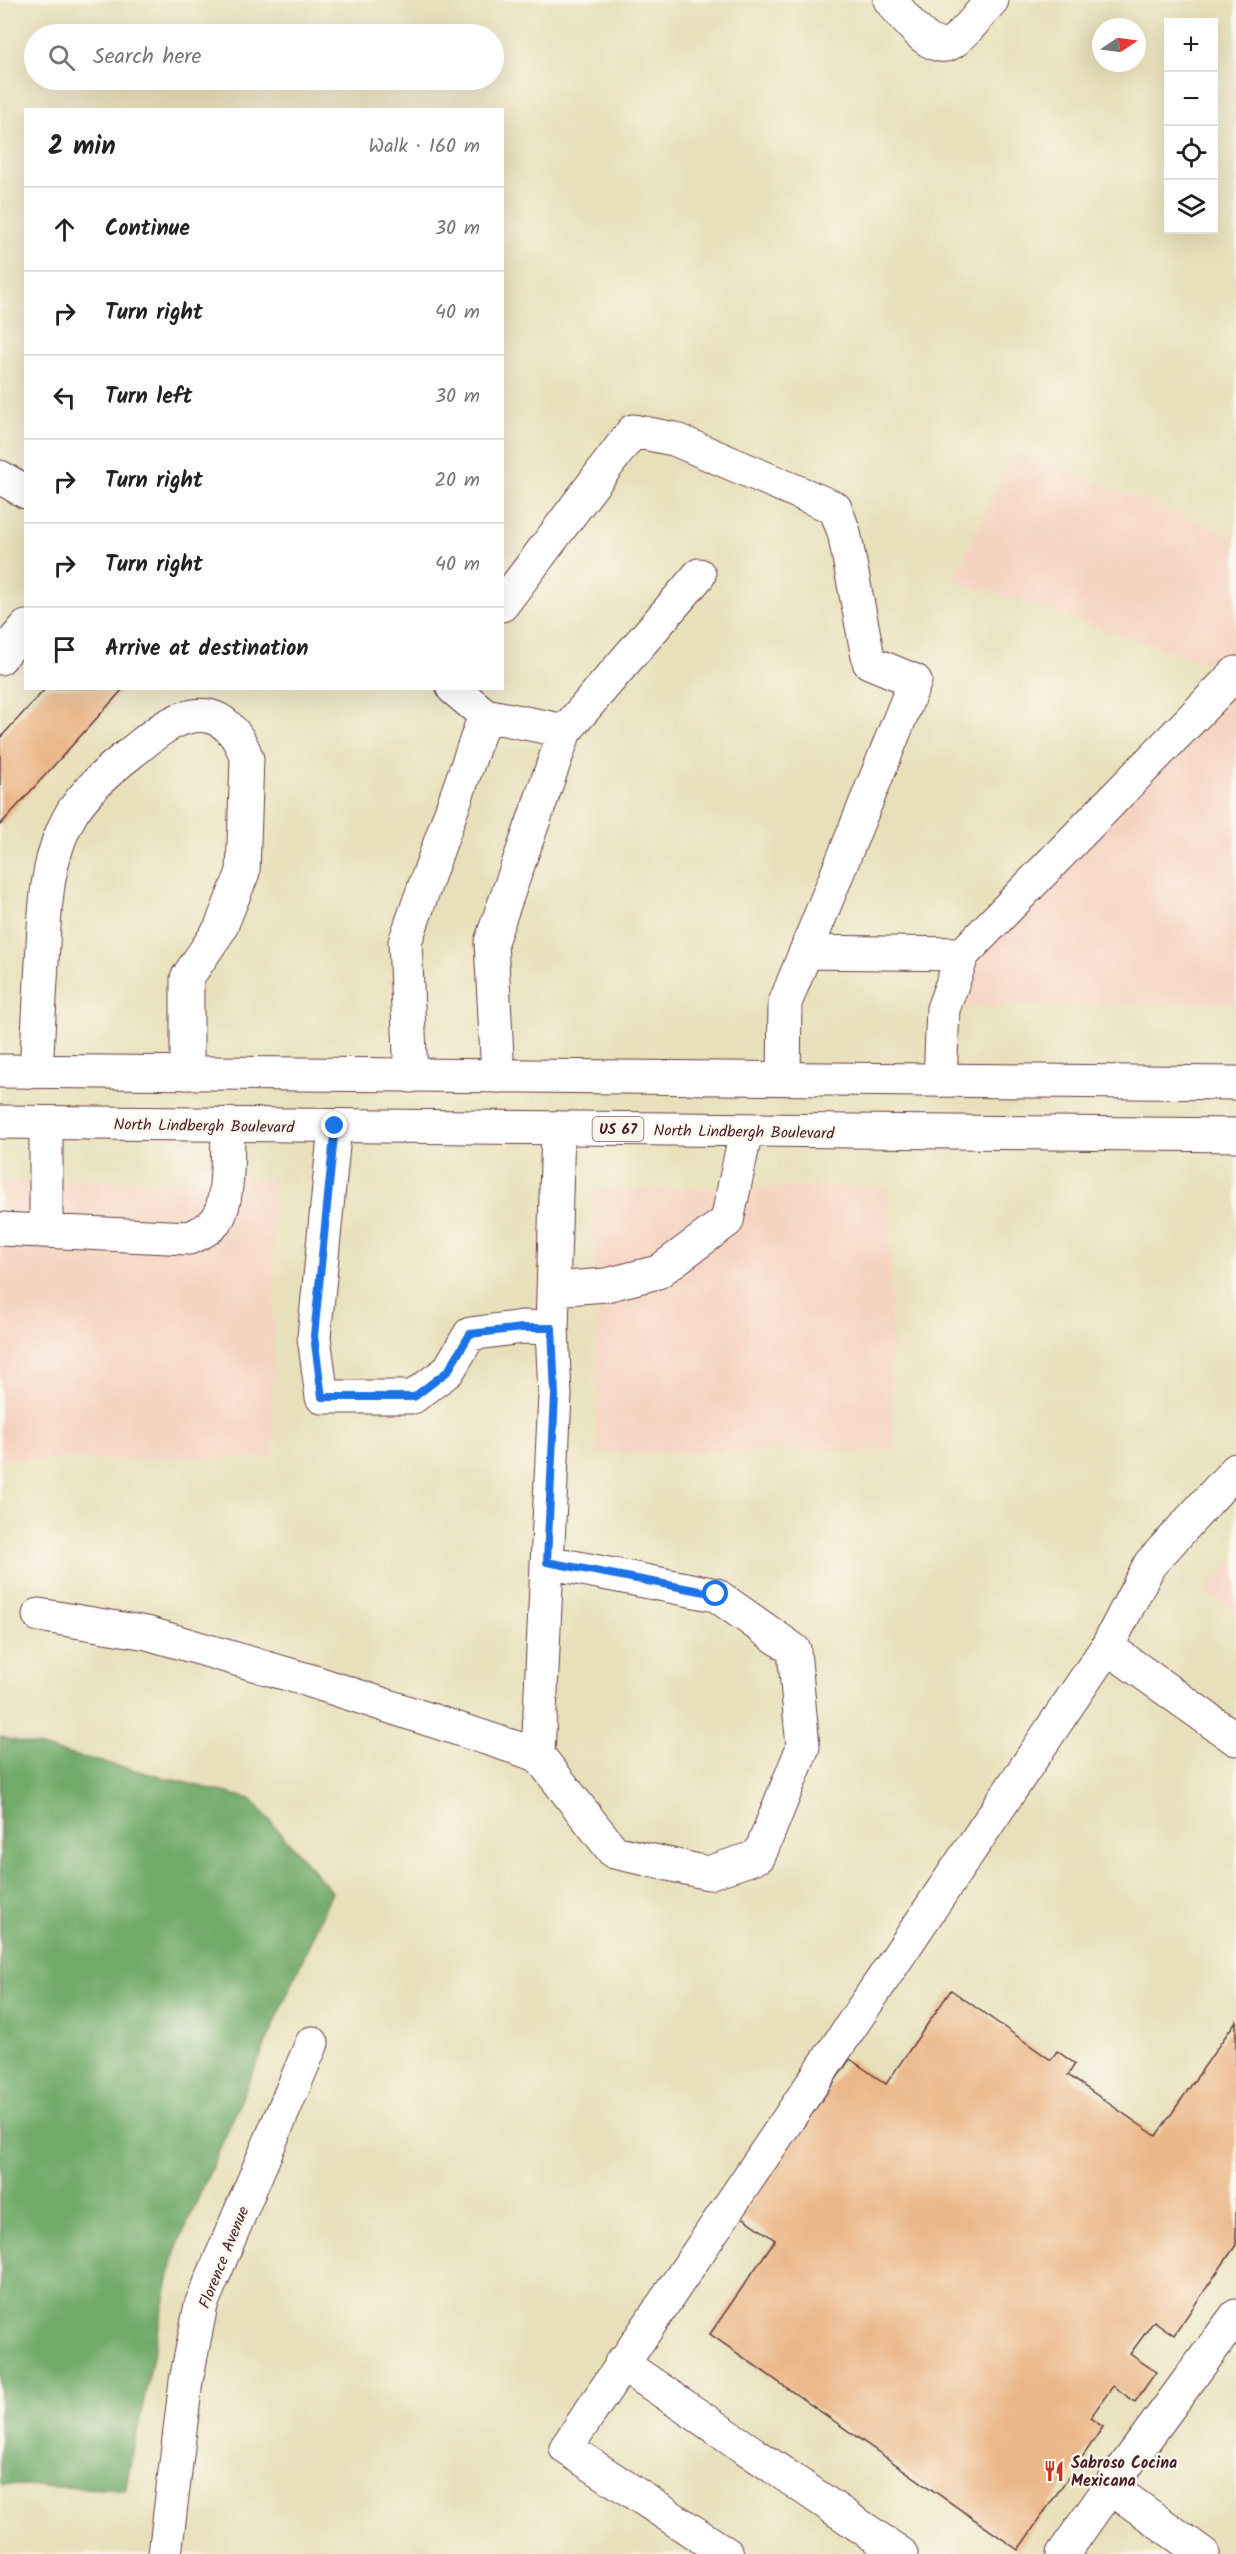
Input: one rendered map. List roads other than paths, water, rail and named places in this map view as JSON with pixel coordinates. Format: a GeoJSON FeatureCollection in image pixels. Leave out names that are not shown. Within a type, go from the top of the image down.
{"type":"FeatureCollection","features":[{"type":"Feature","properties":{"kind":"main road"},"geometry":{"type":"LineString","coordinates":[[890,0],[926,40],[941,45],[953,43],[992,0]]}},
{"type":"Feature","properties":{"kind":"main road"},"geometry":{"type":"LineString","coordinates":[[504,602],[633,431],[674,439],[835,508],[844,532],[869,662],[915,681],[785,1004],[784,1078]]}},
{"type":"Feature","properties":{"kind":"main road"},"geometry":{"type":"LineString","coordinates":[[0,477],[24,491]]}},
{"type":"Feature","properties":{"kind":"main road"},"geometry":{"type":"LineString","coordinates":[[498,1076],[491,942],[566,731],[699,575]]}},
{"type":"Feature","properties":{"kind":"main road"},"geometry":{"type":"LineString","coordinates":[[0,658],[24,629]]}},
{"type":"Feature","properties":{"kind":"main road"},"geometry":{"type":"LineString","coordinates":[[940,1080],[943,1009],[963,954],[1236,673]]}},
{"type":"Feature","properties":{"kind":"main road"},"geometry":{"type":"LineString","coordinates":[[455,690],[485,715],[566,731]]}},
{"type":"Feature","properties":{"kind":"main road"},"geometry":{"type":"LineString","coordinates":[[36,1071],[47,886],[58,844],[74,811],[111,768],[166,725],[181,718],[201,714],[218,718],[231,729],[242,744],[247,759],[243,872],[220,929],[188,978],[187,1073]]}},
{"type":"Feature","properties":{"kind":"main road"},"geometry":{"type":"LineString","coordinates":[[411,1076],[405,942],[485,715]]}},
{"type":"Feature","properties":{"kind":"main road"},"geometry":{"type":"LineString","coordinates":[[806,952],[963,954]]}},
{"type":"Feature","properties":{"kind":"main road"},"geometry":{"type":"LineString","coordinates":[[0,1071],[1236,1083]]}},
{"type":"Feature","properties":{"kind":"main road","name":"North Lindbergh Boulevard"},"geometry":{"type":"LineString","coordinates":[[0,1122],[1236,1135]]}},
{"type":"Feature","properties":{"kind":"main road"},"geometry":{"type":"LineString","coordinates":[[46,1123],[46,1232]]}},
{"type":"Feature","properties":{"kind":"main road"},"geometry":{"type":"LineString","coordinates":[[0,1229],[189,1238],[205,1232],[218,1219],[223,1203],[228,1125]]}},
{"type":"Feature","properties":{"kind":"main road"},"geometry":{"type":"LineString","coordinates":[[335,1126],[314,1336],[322,1397],[414,1397],[448,1371],[470,1334],[522,1328],[552,1328]]}},
{"type":"Feature","properties":{"kind":"main road"},"geometry":{"type":"LineString","coordinates":[[538,1755],[555,1395],[552,1328],[558,1129]]}},
{"type":"Feature","properties":{"kind":"main road"},"geometry":{"type":"LineString","coordinates":[[553,1289],[606,1285],[658,1272],[727,1221],[746,1131]]}},
{"type":"Feature","properties":{"kind":"main road"},"geometry":{"type":"LineString","coordinates":[[727,2554],[566,2448],[621,2363],[1107,1647],[1150,1564],[1236,1470]]}},
{"type":"Feature","properties":{"kind":"main road"},"geometry":{"type":"LineString","coordinates":[[39,1616],[147,1633],[308,1680],[538,1755],[614,1852],[708,1873],[759,1856],[803,1747],[794,1650],[716,1594],[547,1562]]}},
{"type":"Feature","properties":{"kind":"main road"},"geometry":{"type":"LineString","coordinates":[[1107,1647],[1236,1739]]}},
{"type":"Feature","properties":{"kind":"main road","name":"Florence Avenue"},"geometry":{"type":"LineString","coordinates":[[165,2554],[186,2381],[201,2305],[312,2043]]}},
{"type":"Feature","properties":{"kind":"main road"},"geometry":{"type":"LineString","coordinates":[[1063,2554],[1236,2316]]}},
{"type":"Feature","properties":{"kind":"main road"},"geometry":{"type":"LineString","coordinates":[[621,2363],[901,2554]]}},
{"type":"Feature","properties":{"kind":"main road"},"geometry":{"type":"LineString","coordinates":[[1110,2487],[1203,2554]]}},
{"type":"Feature","properties":{"kind":"place","name":"Sabroso Cocina Mexicana"},"geometry":{"type":"Point","coordinates":[1054,2471]}}]}
